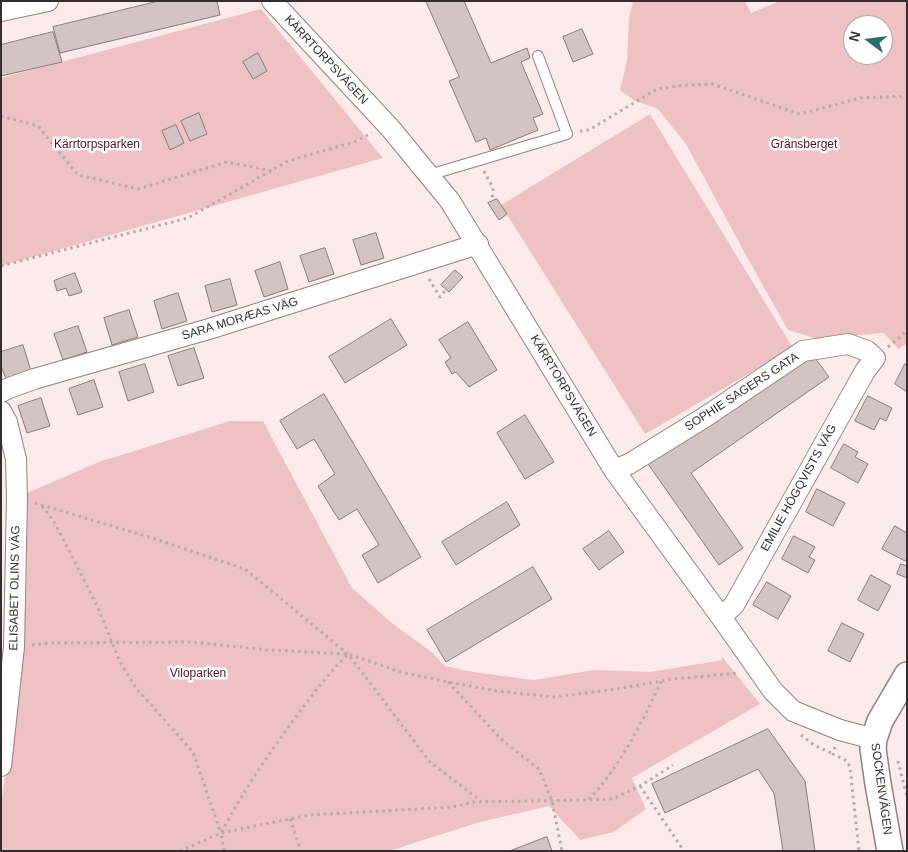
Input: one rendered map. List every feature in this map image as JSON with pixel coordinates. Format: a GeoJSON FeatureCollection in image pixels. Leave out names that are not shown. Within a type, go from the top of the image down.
{"type":"FeatureCollection","features":[{"type":"Feature","properties":{"kind":"street"},"geometry":{"type":"LineString","coordinates":[[1,12],[48,1]]}},
{"type":"Feature","properties":{"kind":"street","name":"KÄRRTORPSVÄGEN"},"geometry":{"type":"LineString","coordinates":[[272,1],[386,124],[450,201],[478,244],[614,470],[773,691],[793,711],[840,730],[874,739]]}},
{"type":"Feature","properties":{"kind":"street","name":"SARA MORÆAS VÄG"},"geometry":{"type":"LineString","coordinates":[[1,392],[34,379],[209,329],[478,244]]}},
{"type":"Feature","properties":{"kind":"street","name":"SOPHIE SAGERS GATA"},"geometry":{"type":"LineString","coordinates":[[614,470],[629,464],[705,417],[803,352],[848,344],[867,351],[875,358]]}},
{"type":"Feature","properties":{"kind":"street","name":"EMILIE HÖGQVISTS VÄG"},"geometry":{"type":"LineString","coordinates":[[721,617],[734,605],[865,371],[875,358]]}},
{"type":"Feature","properties":{"kind":"street","name":"ELISABET OLINS VÄG"},"geometry":{"type":"LineString","coordinates":[[1,411],[7,422],[16,459],[17,497],[1,766]]}},
{"type":"Feature","properties":{"kind":"street","name":"SOCKENVÄGEN"},"geometry":{"type":"LineString","coordinates":[[890,851],[878,784],[874,739],[880,721],[907,675]]}},
{"type":"Feature","properties":{"kind":"lane"},"geometry":{"type":"LineString","coordinates":[[429,175],[567,134],[538,56]]}},
{"type":"Feature","properties":{"kind":"path"},"geometry":{"type":"LineString","coordinates":[[567,134],[589,130],[657,89],[685,85],[712,84],[800,114],[860,98],[907,96]]}},
{"type":"Feature","properties":{"kind":"path"},"geometry":{"type":"LineString","coordinates":[[1,116],[38,126],[78,175],[138,189],[227,162],[272,171]]}},
{"type":"Feature","properties":{"kind":"path"},"geometry":{"type":"LineString","coordinates":[[1,266],[188,218],[288,162],[354,142],[386,124]]}},
{"type":"Feature","properties":{"kind":"path"},"geometry":{"type":"LineString","coordinates":[[420,263],[440,297],[446,289]]}},
{"type":"Feature","properties":{"kind":"path"},"geometry":{"type":"LineString","coordinates":[[875,358],[907,331]]}},
{"type":"Feature","properties":{"kind":"path"},"geometry":{"type":"LineString","coordinates":[[17,497],[149,537],[245,569],[348,654],[430,762],[481,801]]}},
{"type":"Feature","properties":{"kind":"path"},"geometry":{"type":"LineString","coordinates":[[41,505],[54,522],[74,558],[98,608],[110,642],[120,662],[137,689],[194,752],[221,833],[224,851]]}},
{"type":"Feature","properties":{"kind":"path"},"geometry":{"type":"LineString","coordinates":[[8,647],[49,643],[190,642],[269,650],[348,654],[401,672],[448,682],[496,691],[554,697],[661,681],[745,672]]}},
{"type":"Feature","properties":{"kind":"path"},"geometry":{"type":"LineString","coordinates":[[221,833],[239,799],[272,749],[328,674],[348,654]]}},
{"type":"Feature","properties":{"kind":"path"},"geometry":{"type":"LineString","coordinates":[[589,800],[607,779],[636,733],[661,681]]}},
{"type":"Feature","properties":{"kind":"path"},"geometry":{"type":"LineString","coordinates":[[448,682],[502,741],[539,769],[552,801],[562,851]]}},
{"type":"Feature","properties":{"kind":"path"},"geometry":{"type":"LineString","coordinates":[[840,730],[833,754],[846,761],[850,767],[859,851]]}},
{"type":"Feature","properties":{"kind":"path"},"geometry":{"type":"LineString","coordinates":[[180,851],[221,833],[309,815],[453,806],[481,801],[612,799],[640,786],[673,765]]}},
{"type":"Feature","properties":{"kind":"path"},"geometry":{"type":"LineString","coordinates":[[640,786],[684,851]]}},
{"type":"Feature","properties":{"kind":"path"},"geometry":{"type":"LineString","coordinates":[[290,819],[300,851]]}},
{"type":"Feature","properties":{"kind":"green space","name":"Gränsberget"},"geometry":{"type":"Polygon","coordinates":[[[633,1],[745,1],[751,13],[780,1],[907,1],[907,344],[898,349],[884,333],[821,340],[788,330],[686,144],[658,109],[635,101],[620,90],[627,61],[629,18],[633,1]]]}},
{"type":"Feature","properties":{"kind":"green space","name":"Kärrtorpsparken"},"geometry":{"type":"Polygon","coordinates":[[[261,9],[383,158],[1,266],[1,78],[261,9]]]}},
{"type":"Feature","properties":{"kind":"green space"},"geometry":{"type":"Polygon","coordinates":[[[650,114],[793,348],[645,434],[501,205],[650,114]]]}},
{"type":"Feature","properties":{"kind":"green space","name":"Viloparken"},"geometry":{"type":"Polygon","coordinates":[[[230,421],[263,421],[352,588],[393,624],[433,653],[445,666],[473,672],[534,680],[594,670],[650,672],[723,660],[720,654],[760,704],[632,778],[646,809],[614,832],[580,840],[549,806],[480,822],[389,851],[1,851],[1,802],[17,707],[24,631],[27,564],[27,493],[99,462],[230,421]]]}},
{"type":"Feature","properties":{"kind":"building"},"geometry":{"type":"Polygon","coordinates":[[[159,1],[217,1],[220,15],[60,53],[53,27],[159,1]]]}},
{"type":"Feature","properties":{"kind":"building"},"geometry":{"type":"Polygon","coordinates":[[[426,1],[464,1],[491,63],[527,48],[530,58],[521,62],[543,114],[533,118],[538,130],[490,150],[486,138],[476,142],[449,81],[459,77],[426,1]]]}},
{"type":"Feature","properties":{"kind":"building"},"geometry":{"type":"Polygon","coordinates":[[[582,29],[593,54],[573,62],[563,37],[582,29]]]}},
{"type":"Feature","properties":{"kind":"building"},"geometry":{"type":"Polygon","coordinates":[[[53,32],[62,62],[1,76],[1,45],[53,32]]]}},
{"type":"Feature","properties":{"kind":"building"},"geometry":{"type":"Polygon","coordinates":[[[258,53],[267,71],[253,79],[243,62],[258,53]]]}},
{"type":"Feature","properties":{"kind":"building"},"geometry":{"type":"Polygon","coordinates":[[[199,113],[207,134],[190,141],[181,121],[199,113]]]}},
{"type":"Feature","properties":{"kind":"building"},"geometry":{"type":"Polygon","coordinates":[[[176,125],[184,143],[170,150],[162,131],[176,125]]]}},
{"type":"Feature","properties":{"kind":"building"},"geometry":{"type":"Polygon","coordinates":[[[497,199],[507,214],[499,220],[488,203],[497,199]]]}},
{"type":"Feature","properties":{"kind":"building"},"geometry":{"type":"Polygon","coordinates":[[[376,233],[384,258],[361,265],[353,240],[376,233]]]}},
{"type":"Feature","properties":{"kind":"building"},"geometry":{"type":"Polygon","coordinates":[[[325,248],[334,274],[309,282],[300,256],[325,248]]]}},
{"type":"Feature","properties":{"kind":"building"},"geometry":{"type":"Polygon","coordinates":[[[280,262],[288,289],[264,297],[255,271],[280,262]]]}},
{"type":"Feature","properties":{"kind":"building"},"geometry":{"type":"Polygon","coordinates":[[[455,270],[463,277],[449,292],[441,285],[455,270]]]}},
{"type":"Feature","properties":{"kind":"building"},"geometry":{"type":"Polygon","coordinates":[[[75,273],[82,292],[69,296],[66,288],[57,291],[54,281],[75,273]]]}},
{"type":"Feature","properties":{"kind":"building"},"geometry":{"type":"Polygon","coordinates":[[[230,279],[237,305],[212,312],[205,286],[230,279]]]}},
{"type":"Feature","properties":{"kind":"building"},"geometry":{"type":"Polygon","coordinates":[[[178,293],[187,321],[162,329],[154,301],[178,293]]]}},
{"type":"Feature","properties":{"kind":"building"},"geometry":{"type":"Polygon","coordinates":[[[129,310],[138,337],[112,345],[104,318],[129,310]]]}},
{"type":"Feature","properties":{"kind":"building"},"geometry":{"type":"Polygon","coordinates":[[[391,319],[407,345],[345,383],[329,357],[391,319]]]}},
{"type":"Feature","properties":{"kind":"building"},"geometry":{"type":"Polygon","coordinates":[[[468,322],[497,370],[469,387],[456,372],[452,374],[445,362],[451,358],[439,340],[468,322]]]}},
{"type":"Feature","properties":{"kind":"building"},"geometry":{"type":"Polygon","coordinates":[[[78,326],[87,352],[63,360],[54,334],[78,326]]]}},
{"type":"Feature","properties":{"kind":"building"},"geometry":{"type":"Polygon","coordinates":[[[23,345],[31,371],[6,379],[1,366],[1,352],[23,345]]]}},
{"type":"Feature","properties":{"kind":"building"},"geometry":{"type":"Polygon","coordinates":[[[194,348],[204,378],[178,386],[168,356],[194,348]]]}},
{"type":"Feature","properties":{"kind":"building"},"geometry":{"type":"Polygon","coordinates":[[[810,351],[829,377],[691,473],[743,548],[719,565],[648,464],[810,351]]]}},
{"type":"Feature","properties":{"kind":"building"},"geometry":{"type":"Polygon","coordinates":[[[145,364],[154,392],[128,401],[119,372],[145,364]]]}},
{"type":"Feature","properties":{"kind":"building"},"geometry":{"type":"Polygon","coordinates":[[[905,364],[907,365],[907,392],[895,384],[905,364]]]}},
{"type":"Feature","properties":{"kind":"building"},"geometry":{"type":"Polygon","coordinates":[[[94,380],[103,407],[78,415],[69,389],[94,380]]]}},
{"type":"Feature","properties":{"kind":"building"},"geometry":{"type":"Polygon","coordinates":[[[324,394],[421,557],[378,583],[362,555],[379,545],[357,509],[339,520],[318,486],[335,474],[314,439],[297,449],[280,421],[324,394]]]}},
{"type":"Feature","properties":{"kind":"building"},"geometry":{"type":"Polygon","coordinates":[[[868,396],[892,408],[886,421],[880,418],[874,430],[855,421],[868,396]]]}},
{"type":"Feature","properties":{"kind":"building"},"geometry":{"type":"Polygon","coordinates":[[[41,398],[50,426],[27,433],[18,406],[41,398]]]}},
{"type":"Feature","properties":{"kind":"building"},"geometry":{"type":"Polygon","coordinates":[[[525,415],[554,462],[525,479],[497,433],[525,415]]]}},
{"type":"Feature","properties":{"kind":"building"},"geometry":{"type":"Polygon","coordinates":[[[844,444],[858,452],[855,457],[868,464],[858,483],[831,468],[844,444]]]}},
{"type":"Feature","properties":{"kind":"building"},"geometry":{"type":"Polygon","coordinates":[[[817,489],[845,503],[833,526],[806,512],[817,489]]]}},
{"type":"Feature","properties":{"kind":"building"},"geometry":{"type":"Polygon","coordinates":[[[507,502],[520,525],[456,565],[442,542],[507,502]]]}},
{"type":"Feature","properties":{"kind":"building"},"geometry":{"type":"Polygon","coordinates":[[[895,526],[907,533],[907,558],[905,561],[882,549],[895,526]]]}},
{"type":"Feature","properties":{"kind":"building"},"geometry":{"type":"Polygon","coordinates":[[[609,531],[624,552],[599,570],[583,549],[609,531]]]}},
{"type":"Feature","properties":{"kind":"building"},"geometry":{"type":"Polygon","coordinates":[[[794,536],[815,547],[809,557],[815,560],[808,573],[782,559],[794,536]]]}},
{"type":"Feature","properties":{"kind":"building"},"geometry":{"type":"Polygon","coordinates":[[[901,564],[907,566],[907,578],[897,574],[901,564]]]}},
{"type":"Feature","properties":{"kind":"building"},"geometry":{"type":"Polygon","coordinates":[[[533,567],[552,599],[446,662],[427,630],[533,567]]]}},
{"type":"Feature","properties":{"kind":"building"},"geometry":{"type":"Polygon","coordinates":[[[871,575],[891,586],[878,611],[858,600],[871,575]]]}},
{"type":"Feature","properties":{"kind":"building"},"geometry":{"type":"Polygon","coordinates":[[[767,582],[791,596],[778,619],[753,605],[767,582]]]}},
{"type":"Feature","properties":{"kind":"building"},"geometry":{"type":"Polygon","coordinates":[[[842,623],[864,634],[850,662],[828,651],[842,623]]]}},
{"type":"Feature","properties":{"kind":"building"},"geometry":{"type":"Polygon","coordinates":[[[768,729],[805,781],[815,851],[783,851],[774,793],[758,769],[665,813],[652,784],[768,729]]]}},
{"type":"Feature","properties":{"kind":"building"},"geometry":{"type":"Polygon","coordinates":[[[547,837],[552,851],[510,851],[547,837]]]}}]}
